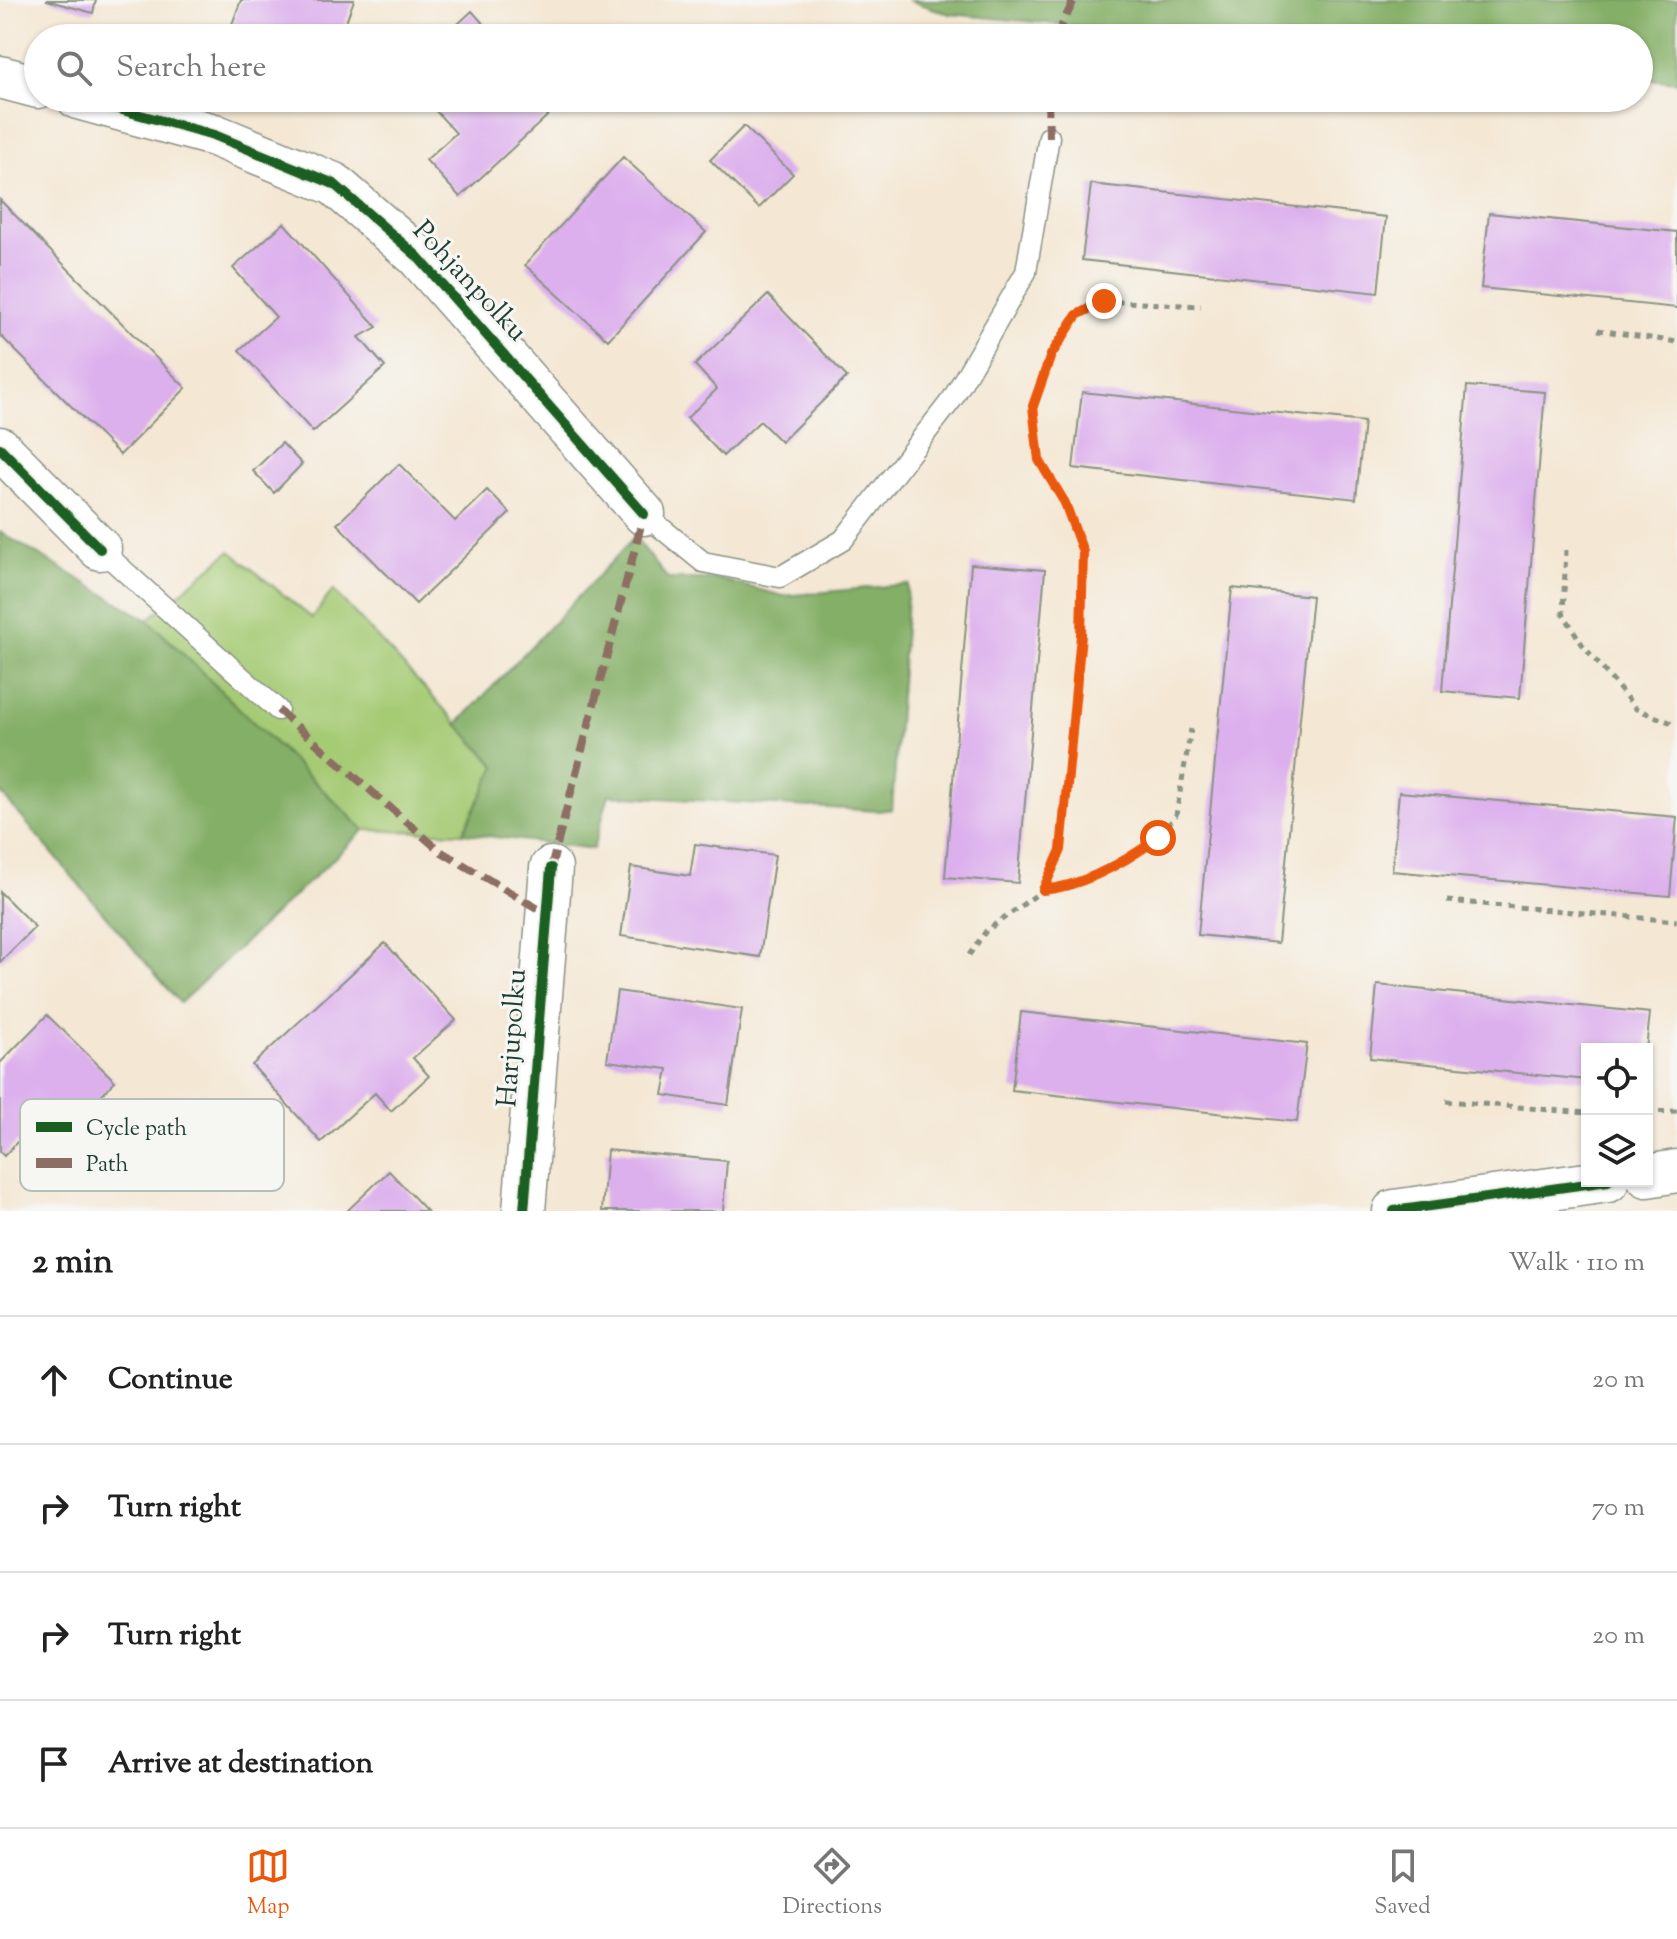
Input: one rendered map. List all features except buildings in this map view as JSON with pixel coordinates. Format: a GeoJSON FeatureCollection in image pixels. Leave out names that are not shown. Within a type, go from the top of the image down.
{"type":"FeatureCollection","features":[{"type":"Feature","properties":{"kind":"street"},"geometry":{"type":"LineString","coordinates":[[0,77],[24,83]]}},
{"type":"Feature","properties":{"kind":"street","name":"Pohjanpolku"},"geometry":{"type":"LineString","coordinates":[[129,112],[214,135],[334,184],[417,256],[644,514]]}},
{"type":"Feature","properties":{"kind":"street"},"geometry":{"type":"LineString","coordinates":[[0,448],[100,549]]}},
{"type":"Feature","properties":{"kind":"street","name":"Harjupolku"},"geometry":{"type":"LineString","coordinates":[[524,1211],[551,868]]}},
{"type":"Feature","properties":{"kind":"street"},"geometry":{"type":"LineString","coordinates":[[1653,1175],[1677,1171]]}},
{"type":"Feature","properties":{"kind":"street"},"geometry":{"type":"LineString","coordinates":[[1394,1211],[1581,1185]]}},
{"type":"Feature","properties":{"kind":"lane"},"geometry":{"type":"LineString","coordinates":[[644,514],[703,562],[780,577],[843,540],[953,398],[1026,272],[1049,137]]}},
{"type":"Feature","properties":{"kind":"lane"},"geometry":{"type":"LineString","coordinates":[[100,549],[278,710]]}},
{"type":"Feature","properties":{"kind":"path"},"geometry":{"type":"LineString","coordinates":[[969,955],[986,931],[1043,890],[1061,850],[1081,635],[1083,552],[1065,503],[1039,460],[1033,406],[1051,355],[1077,315],[1104,301],[1201,306]]}},
{"type":"Feature","properties":{"kind":"path"},"geometry":{"type":"LineString","coordinates":[[1598,330],[1677,342]]}},
{"type":"Feature","properties":{"kind":"path"},"geometry":{"type":"LineString","coordinates":[[1566,550],[1563,613],[1582,644],[1636,709],[1677,725]]}},
{"type":"Feature","properties":{"kind":"path"},"geometry":{"type":"LineString","coordinates":[[1043,890],[1067,888],[1140,851],[1158,838],[1176,815],[1191,729]]}},
{"type":"Feature","properties":{"kind":"path"},"geometry":{"type":"LineString","coordinates":[[1447,901],[1677,921]]}},
{"type":"Feature","properties":{"kind":"path"},"geometry":{"type":"LineString","coordinates":[[1446,1101],[1581,1112]]}},
{"type":"Feature","properties":{"kind":"path"},"geometry":{"type":"LineString","coordinates":[[1653,1112],[1677,1111]]}},
{"type":"Feature","properties":{"kind":"green space"},"geometry":{"type":"Polygon","coordinates":[[[908,0],[1677,0],[1677,82],[1653,79],[1653,24],[1057,24],[950,14],[908,0]]]}},
{"type":"Feature","properties":{"kind":"green space"},"geometry":{"type":"Polygon","coordinates":[[[0,532],[148,620],[364,830],[180,1003],[0,792],[0,532]]]}},
{"type":"Feature","properties":{"kind":"green space"},"geometry":{"type":"Polygon","coordinates":[[[635,537],[668,579],[718,579],[784,596],[908,584],[892,809],[878,811],[609,795],[593,849],[463,833],[496,766],[457,724],[635,537]]]}},
{"type":"Feature","properties":{"kind":"green space"},"geometry":{"type":"Polygon","coordinates":[[[230,551],[312,618],[333,590],[497,766],[463,833],[364,830],[148,620],[230,551]]]}},
{"type":"Feature","properties":{"kind":"marked path"},"geometry":{"type":"LineString","coordinates":[[1063,24],[1074,0]]}},
{"type":"Feature","properties":{"kind":"marked path"},"geometry":{"type":"LineString","coordinates":[[1048,112],[1049,137]]}},
{"type":"Feature","properties":{"kind":"marked path"},"geometry":{"type":"LineString","coordinates":[[551,868],[644,514]]}},
{"type":"Feature","properties":{"kind":"marked path"},"geometry":{"type":"LineString","coordinates":[[278,710],[440,851],[547,914]]}},
{"type":"Feature","properties":{"kind":"cycle path"},"geometry":{"type":"LineString","coordinates":[[129,112],[214,135],[334,184],[417,256],[644,514]]}},
{"type":"Feature","properties":{"kind":"cycle path"},"geometry":{"type":"LineString","coordinates":[[0,448],[100,549]]}},
{"type":"Feature","properties":{"kind":"cycle path"},"geometry":{"type":"LineString","coordinates":[[524,1211],[551,868]]}},
{"type":"Feature","properties":{"kind":"cycle path"},"geometry":{"type":"LineString","coordinates":[[1394,1211],[1581,1185]]}},
{"type":"Feature","properties":{"kind":"route"},"geometry":{"type":"LineString","coordinates":[[1104,301],[1077,315],[1051,355],[1033,406],[1039,460],[1065,503],[1083,552],[1081,635],[1061,850],[1043,890],[1067,888],[1140,851],[1158,838]]}}]}
